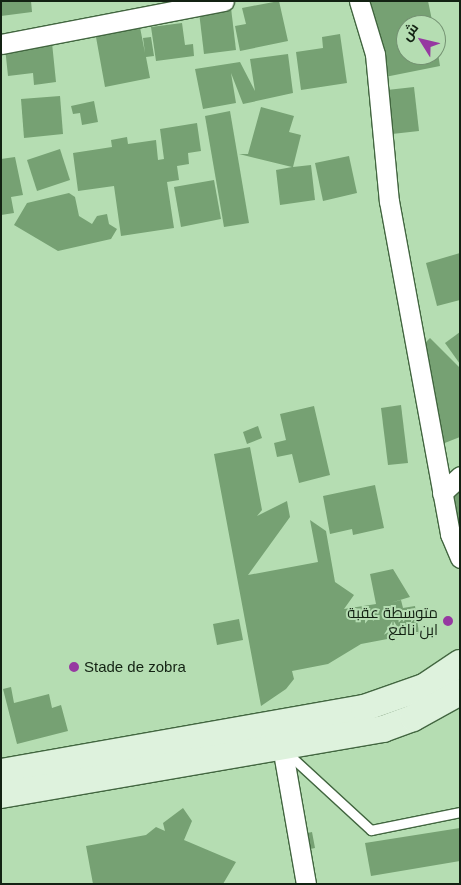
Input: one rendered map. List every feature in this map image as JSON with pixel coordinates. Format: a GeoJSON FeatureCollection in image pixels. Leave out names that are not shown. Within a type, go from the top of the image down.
{"type":"FeatureCollection","features":[{"type":"Feature","properties":{"kind":"street"},"geometry":{"type":"LineString","coordinates":[[1,44],[224,1]]}},
{"type":"Feature","properties":{"kind":"street"},"geometry":{"type":"LineString","coordinates":[[359,1],[375,54],[389,201],[450,534],[460,558]]}},
{"type":"Feature","properties":{"kind":"street"},"geometry":{"type":"LineString","coordinates":[[442,493],[460,476]]}},
{"type":"Feature","properties":{"kind":"street"},"geometry":{"type":"LineString","coordinates":[[1,795],[280,736],[397,699],[460,663]]}},
{"type":"Feature","properties":{"kind":"street"},"geometry":{"type":"LineString","coordinates":[[1,772],[280,736],[383,729],[413,718],[460,692]]}},
{"type":"Feature","properties":{"kind":"street"},"geometry":{"type":"LineString","coordinates":[[280,736],[306,884]]}},
{"type":"Feature","properties":{"kind":"lane"},"geometry":{"type":"LineString","coordinates":[[280,736],[371,830],[460,812]]}},
{"type":"Feature","properties":{"kind":"building"},"geometry":{"type":"Polygon","coordinates":[[[1,1],[31,1],[32,12],[1,16],[1,1]]]}},
{"type":"Feature","properties":{"kind":"building"},"geometry":{"type":"Polygon","coordinates":[[[279,1],[288,41],[240,51],[235,26],[246,24],[242,8],[279,1]]]}},
{"type":"Feature","properties":{"kind":"building"},"geometry":{"type":"Polygon","coordinates":[[[366,1],[428,1],[431,15],[396,15],[396,65],[440,66],[380,78],[366,1]]]}},
{"type":"Feature","properties":{"kind":"building"},"geometry":{"type":"Polygon","coordinates":[[[231,8],[236,50],[204,54],[199,12],[231,8]]]}},
{"type":"Feature","properties":{"kind":"building"},"geometry":{"type":"Polygon","coordinates":[[[138,17],[145,53],[143,38],[151,37],[154,56],[146,57],[150,78],[105,87],[94,26],[138,17]]]}},
{"type":"Feature","properties":{"kind":"building"},"geometry":{"type":"Polygon","coordinates":[[[182,23],[185,45],[193,44],[194,56],[156,61],[151,27],[182,23]]]}},
{"type":"Feature","properties":{"kind":"building"},"geometry":{"type":"Polygon","coordinates":[[[51,33],[56,82],[34,85],[33,73],[8,76],[4,38],[51,33]]]}},
{"type":"Feature","properties":{"kind":"building"},"geometry":{"type":"Polygon","coordinates":[[[340,34],[347,83],[301,90],[296,52],[323,48],[322,37],[340,34]]]}},
{"type":"Feature","properties":{"kind":"building"},"geometry":{"type":"Polygon","coordinates":[[[288,54],[293,93],[243,104],[231,73],[236,103],[203,109],[195,69],[240,62],[255,91],[250,59],[288,54]]]}},
{"type":"Feature","properties":{"kind":"building"},"geometry":{"type":"Polygon","coordinates":[[[414,87],[419,131],[383,135],[378,91],[414,87]]]}},
{"type":"Feature","properties":{"kind":"building"},"geometry":{"type":"Polygon","coordinates":[[[60,96],[63,134],[24,138],[21,99],[60,96]]]}},
{"type":"Feature","properties":{"kind":"building"},"geometry":{"type":"Polygon","coordinates":[[[94,101],[98,122],[82,125],[80,113],[73,114],[71,106],[94,101]]]}},
{"type":"Feature","properties":{"kind":"building"},"geometry":{"type":"Polygon","coordinates":[[[261,107],[294,116],[289,132],[301,135],[293,167],[311,165],[315,200],[280,205],[276,170],[292,167],[239,154],[248,154],[261,107]]]}},
{"type":"Feature","properties":{"kind":"building"},"geometry":{"type":"Polygon","coordinates":[[[230,111],[249,223],[224,227],[205,116],[230,111]]]}},
{"type":"Feature","properties":{"kind":"building"},"geometry":{"type":"Polygon","coordinates":[[[197,123],[201,151],[188,153],[189,164],[177,166],[179,180],[167,182],[174,228],[121,236],[114,186],[78,191],[73,153],[112,147],[111,140],[127,137],[128,144],[156,140],[158,160],[164,159],[160,129],[197,123]]]}},
{"type":"Feature","properties":{"kind":"building"},"geometry":{"type":"Polygon","coordinates":[[[60,149],[70,180],[37,191],[27,160],[60,149]]]}},
{"type":"Feature","properties":{"kind":"building"},"geometry":{"type":"Polygon","coordinates":[[[349,156],[357,193],[323,201],[315,163],[349,156]]]}},
{"type":"Feature","properties":{"kind":"building"},"geometry":{"type":"Polygon","coordinates":[[[15,157],[23,195],[11,197],[14,213],[1,215],[1,159],[15,157]]]}},
{"type":"Feature","properties":{"kind":"building"},"geometry":{"type":"Polygon","coordinates":[[[214,180],[221,219],[181,227],[174,187],[214,180]]]}},
{"type":"Feature","properties":{"kind":"building"},"geometry":{"type":"Polygon","coordinates":[[[69,193],[75,197],[79,216],[92,224],[97,216],[107,214],[109,224],[117,229],[111,239],[58,251],[14,225],[27,203],[69,193]]]}},
{"type":"Feature","properties":{"kind":"building"},"geometry":{"type":"Polygon","coordinates":[[[460,253],[460,300],[437,306],[426,263],[460,253]]]}},
{"type":"Feature","properties":{"kind":"building"},"geometry":{"type":"Polygon","coordinates":[[[460,332],[460,364],[445,343],[460,332]]]}},
{"type":"Feature","properties":{"kind":"building"},"geometry":{"type":"Polygon","coordinates":[[[430,338],[460,368],[460,437],[437,446],[415,353],[430,338]]]}},
{"type":"Feature","properties":{"kind":"building"},"geometry":{"type":"Polygon","coordinates":[[[401,405],[408,463],[388,465],[381,408],[401,405]]]}},
{"type":"Feature","properties":{"kind":"building"},"geometry":{"type":"Polygon","coordinates":[[[314,406],[330,475],[299,483],[292,454],[277,457],[274,443],[286,440],[280,414],[314,406]]]}},
{"type":"Feature","properties":{"kind":"building"},"geometry":{"type":"Polygon","coordinates":[[[258,426],[262,438],[247,444],[243,432],[258,426]]]}},
{"type":"Feature","properties":{"kind":"building"},"geometry":{"type":"Polygon","coordinates":[[[250,447],[262,510],[257,516],[287,501],[290,517],[248,575],[318,562],[310,520],[326,531],[335,582],[354,595],[344,609],[376,604],[370,574],[393,569],[410,597],[390,603],[401,600],[403,608],[415,606],[419,633],[361,644],[328,664],[292,671],[294,679],[286,689],[261,706],[214,454],[250,447]]]}},
{"type":"Feature","properties":{"kind":"building"},"geometry":{"type":"Polygon","coordinates":[[[460,478],[460,527],[435,499],[460,478]]]}},
{"type":"Feature","properties":{"kind":"building"},"geometry":{"type":"Polygon","coordinates":[[[375,485],[384,528],[353,535],[352,529],[330,534],[323,496],[375,485]]]}},
{"type":"Feature","properties":{"kind":"building"},"geometry":{"type":"Polygon","coordinates":[[[239,619],[243,640],[217,645],[213,624],[239,619]]]}},
{"type":"Feature","properties":{"kind":"building"},"geometry":{"type":"Polygon","coordinates":[[[11,687],[14,703],[49,694],[52,708],[61,705],[68,731],[17,744],[3,689],[11,687]]]}},
{"type":"Feature","properties":{"kind":"building"},"geometry":{"type":"Polygon","coordinates":[[[183,808],[192,821],[184,840],[236,862],[223,884],[93,884],[86,846],[146,835],[156,827],[165,831],[163,823],[183,808]]]}},
{"type":"Feature","properties":{"kind":"building"},"geometry":{"type":"Polygon","coordinates":[[[460,828],[460,861],[371,876],[365,843],[460,828]]]}},
{"type":"Feature","properties":{"kind":"building"},"geometry":{"type":"Polygon","coordinates":[[[312,832],[315,848],[301,851],[298,835],[312,832]]]}},
{"type":"Feature","properties":{"kind":"place","name":"متوسطة عقبة ابن نافع"},"geometry":{"type":"Point","coordinates":[448,621]}},
{"type":"Feature","properties":{"kind":"place","name":"Stade de zobra"},"geometry":{"type":"Point","coordinates":[74,667]}}]}
